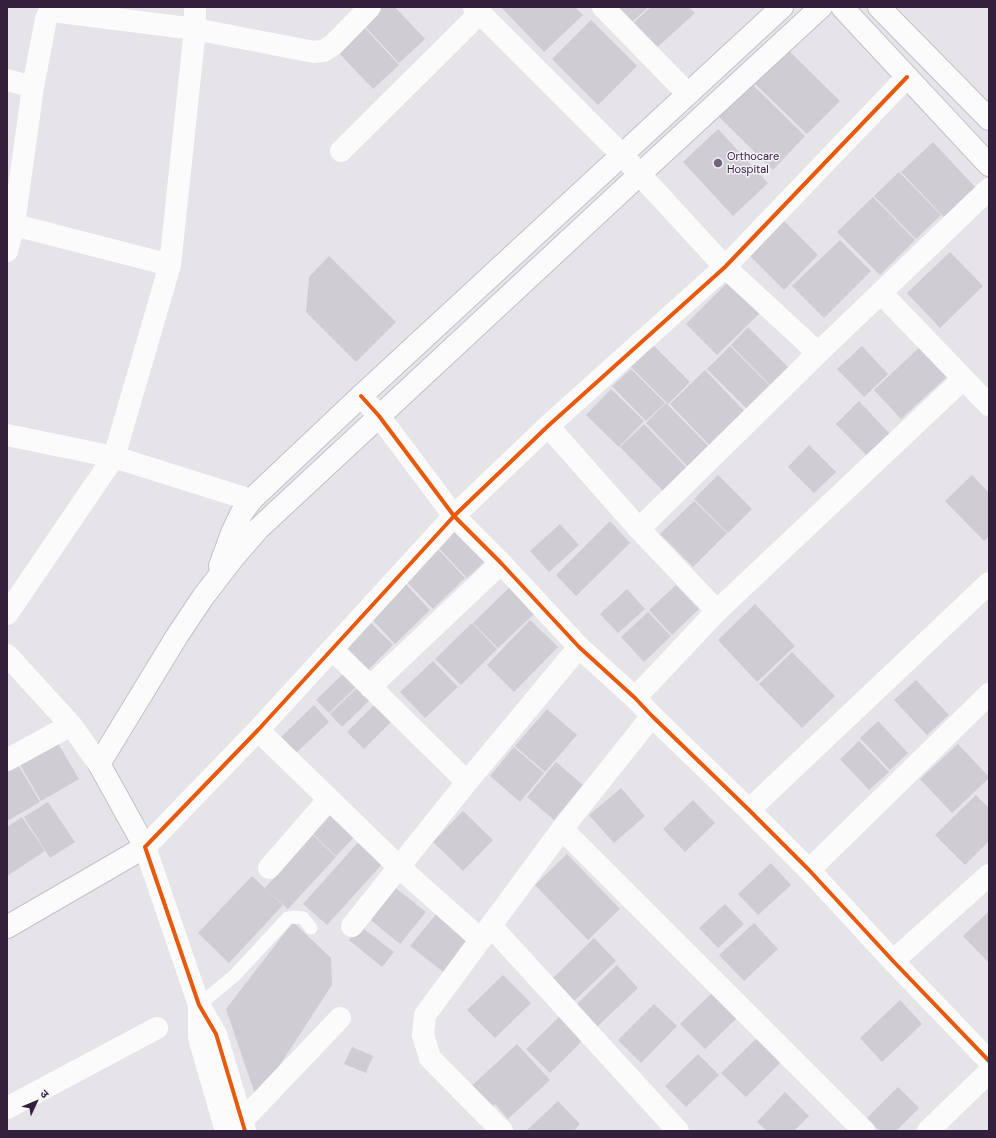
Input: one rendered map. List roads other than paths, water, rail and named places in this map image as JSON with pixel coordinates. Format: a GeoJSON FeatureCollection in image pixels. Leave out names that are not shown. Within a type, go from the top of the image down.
{"type":"FeatureCollection","features":[{"type":"Feature","properties":{"kind":"street"},"geometry":{"type":"LineString","coordinates":[[7,614],[114,457],[170,265],[195,29],[195,7]]}},
{"type":"Feature","properties":{"kind":"street"},"geometry":{"type":"LineString","coordinates":[[7,251],[10,224],[33,87],[46,19],[48,14],[52,11],[195,29],[314,52],[323,51],[333,45],[370,7]]}},
{"type":"Feature","properties":{"kind":"street"},"geometry":{"type":"LineString","coordinates":[[603,7],[688,94]]}},
{"type":"Feature","properties":{"kind":"street"},"geometry":{"type":"LineString","coordinates":[[214,582],[232,533],[241,514],[251,500],[782,7]]}},
{"type":"Feature","properties":{"kind":"street"},"geometry":{"type":"LineString","coordinates":[[99,764],[177,636],[214,582],[258,529],[822,7]]}},
{"type":"Feature","properties":{"kind":"street"},"geometry":{"type":"LineString","coordinates":[[842,7],[989,164]]}},
{"type":"Feature","properties":{"kind":"street"},"geometry":{"type":"LineString","coordinates":[[878,7],[989,119]]}},
{"type":"Feature","properties":{"kind":"street"},"geometry":{"type":"LineString","coordinates":[[341,151],[477,10],[622,155],[725,266],[818,352]]}},
{"type":"Feature","properties":{"kind":"street"},"geometry":{"type":"LineString","coordinates":[[7,927],[145,847],[258,730],[454,516],[548,426],[725,266],[907,77]]}},
{"type":"Feature","properties":{"kind":"street"},"geometry":{"type":"LineString","coordinates":[[7,80],[33,87]]}},
{"type":"Feature","properties":{"kind":"street"},"geometry":{"type":"LineString","coordinates":[[639,529],[818,352],[989,189]]}},
{"type":"Feature","properties":{"kind":"street"},"geometry":{"type":"LineString","coordinates":[[10,224],[170,265]]}},
{"type":"Feature","properties":{"kind":"street"},"geometry":{"type":"LineString","coordinates":[[881,293],[989,405]]}},
{"type":"Feature","properties":{"kind":"street"},"geometry":{"type":"LineString","coordinates":[[635,698],[717,611],[963,379]]}},
{"type":"Feature","properties":{"kind":"street"},"geometry":{"type":"LineString","coordinates":[[362,396],[379,416],[454,516],[501,563],[579,647],[635,698],[809,870],[893,961],[989,1061]]}},
{"type":"Feature","properties":{"kind":"street"},"geometry":{"type":"LineString","coordinates":[[548,426],[639,529],[717,611]]}},
{"type":"Feature","properties":{"kind":"street"},"geometry":{"type":"LineString","coordinates":[[7,435],[114,457],[251,500]]}},
{"type":"Feature","properties":{"kind":"street"},"geometry":{"type":"LineString","coordinates":[[282,471],[299,491]]}},
{"type":"Feature","properties":{"kind":"street"},"geometry":{"type":"LineString","coordinates":[[370,687],[501,563]]}},
{"type":"Feature","properties":{"kind":"street"},"geometry":{"type":"LineString","coordinates":[[749,810],[987,590]]}},
{"type":"Feature","properties":{"kind":"street"},"geometry":{"type":"LineString","coordinates":[[352,926],[467,782],[579,647]]}},
{"type":"Feature","properties":{"kind":"street"},"geometry":{"type":"LineString","coordinates":[[332,649],[467,782]]}},
{"type":"Feature","properties":{"kind":"street"},"geometry":{"type":"LineString","coordinates":[[7,655],[71,725],[99,764],[145,847],[199,1005],[216,1034],[237,1128]]}},
{"type":"Feature","properties":{"kind":"street"},"geometry":{"type":"LineString","coordinates":[[809,870],[989,694]]}},
{"type":"Feature","properties":{"kind":"street"},"geometry":{"type":"LineString","coordinates":[[502,1131],[430,1058],[423,1035],[425,1015],[562,829],[652,716]]}},
{"type":"Feature","properties":{"kind":"street"},"geometry":{"type":"LineString","coordinates":[[7,760],[71,725]]}},
{"type":"Feature","properties":{"kind":"street"},"geometry":{"type":"LineString","coordinates":[[258,730],[399,867],[486,933],[678,1131]]}},
{"type":"Feature","properties":{"kind":"street"},"geometry":{"type":"LineString","coordinates":[[269,868],[329,799]]}},
{"type":"Feature","properties":{"kind":"street"},"geometry":{"type":"LineString","coordinates":[[562,829],[864,1131]]}},
{"type":"Feature","properties":{"kind":"street"},"geometry":{"type":"LineString","coordinates":[[893,961],[989,875]]}},
{"type":"Feature","properties":{"kind":"street"},"geometry":{"type":"LineString","coordinates":[[237,1128],[340,1018]]}},
{"type":"Feature","properties":{"kind":"street"},"geometry":{"type":"LineString","coordinates":[[7,1108],[157,1028]]}},
{"type":"Feature","properties":{"kind":"street"},"geometry":{"type":"LineString","coordinates":[[928,1131],[989,1072]]}},
{"type":"Feature","properties":{"kind":"lane"},"geometry":{"type":"LineString","coordinates":[[199,1005],[234,976],[288,918],[303,918],[311,928]]}},
{"type":"Feature","properties":{"kind":"place","name":"Orthocare Hospital"},"geometry":{"type":"Point","coordinates":[718,163]}}]}
